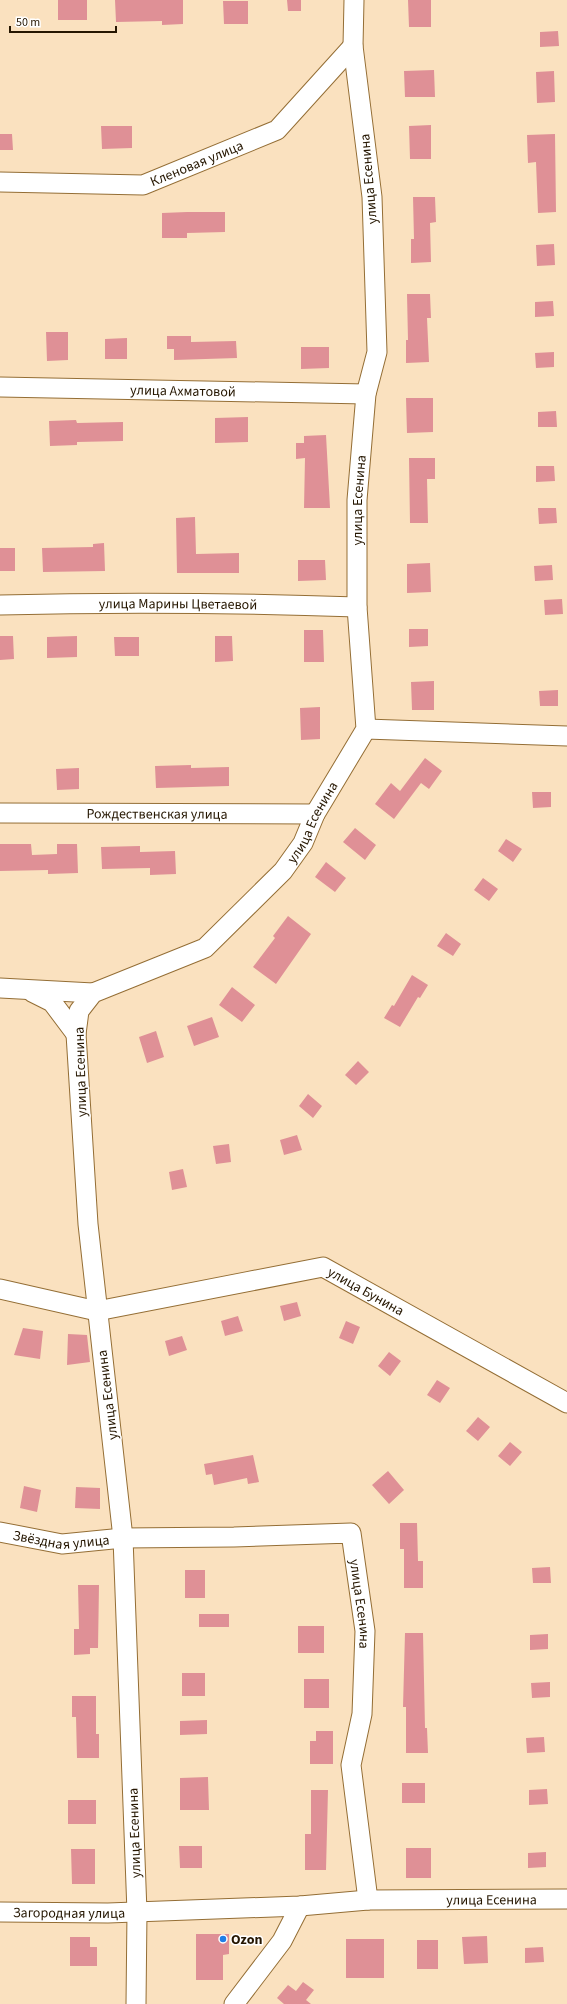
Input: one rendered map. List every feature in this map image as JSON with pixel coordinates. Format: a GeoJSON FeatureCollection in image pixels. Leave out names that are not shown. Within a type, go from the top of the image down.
{"type":"FeatureCollection","features":[{"type":"Feature","properties":{"kind":"street","name":"улица Есенина"},"geometry":{"type":"LineString","coordinates":[[136,2004],[137,1912],[123,1538],[88,1224],[76,1034],[79,1011],[93,993],[206,948],[283,871],[303,843],[315,814],[366,729],[357,607],[357,500],[366,394],[377,352],[372,197],[353,46],[354,0]]}},
{"type":"Feature","properties":{"kind":"street","name":"Кленовая улица"},"geometry":{"type":"LineString","coordinates":[[0,182],[143,185],[276,130],[353,46]]}},
{"type":"Feature","properties":{"kind":"street","name":"улица Ахматовой"},"geometry":{"type":"LineString","coordinates":[[0,387],[366,394]]}},
{"type":"Feature","properties":{"kind":"street","name":"улица Марины Цветаевой"},"geometry":{"type":"LineString","coordinates":[[0,605],[263,604],[357,607]]}},
{"type":"Feature","properties":{"kind":"street"},"geometry":{"type":"LineString","coordinates":[[366,729],[567,736]]}},
{"type":"Feature","properties":{"kind":"street","name":"Рождественская улица"},"geometry":{"type":"LineString","coordinates":[[0,813],[315,814]]}},
{"type":"Feature","properties":{"kind":"street"},"geometry":{"type":"LineString","coordinates":[[0,988],[93,993]]}},
{"type":"Feature","properties":{"kind":"street"},"geometry":{"type":"LineString","coordinates":[[27,989],[52,1002],[76,1034]]}},
{"type":"Feature","properties":{"kind":"street","name":"улица Бунина"},"geometry":{"type":"LineString","coordinates":[[97,1311],[323,1267],[567,1403]]}},
{"type":"Feature","properties":{"kind":"street"},"geometry":{"type":"LineString","coordinates":[[0,1289],[97,1311]]}},
{"type":"Feature","properties":{"kind":"street","name":"Звёздная улица"},"geometry":{"type":"LineString","coordinates":[[0,1532],[62,1544],[123,1538]]}},
{"type":"Feature","properties":{"kind":"street","name":"улица Есенина"},"geometry":{"type":"LineString","coordinates":[[123,1538],[234,1537],[351,1533],[365,1631],[362,1714],[351,1765],[368,1900]]}},
{"type":"Feature","properties":{"kind":"street","name":"улица Есенина"},"geometry":{"type":"LineString","coordinates":[[137,1912],[300,1906],[368,1900],[567,1899]]}},
{"type":"Feature","properties":{"kind":"street"},"geometry":{"type":"LineString","coordinates":[[234,2004],[282,1940],[300,1906]]}},
{"type":"Feature","properties":{"kind":"street","name":"Загородная улица"},"geometry":{"type":"LineString","coordinates":[[0,1912],[137,1912]]}},
{"type":"Feature","properties":{"kind":"building"},"geometry":{"type":"Polygon","coordinates":[[[58,0],[87,0],[87,20],[58,20],[58,0]]]}},
{"type":"Feature","properties":{"kind":"building"},"geometry":{"type":"Polygon","coordinates":[[[115,0],[183,0],[183,24],[162,25],[162,21],[116,22],[115,0]]]}},
{"type":"Feature","properties":{"kind":"building"},"geometry":{"type":"Polygon","coordinates":[[[287,0],[301,0],[301,11],[288,11],[287,0]]]}},
{"type":"Feature","properties":{"kind":"building"},"geometry":{"type":"Polygon","coordinates":[[[408,0],[431,0],[431,27],[409,27],[408,0]]]}},
{"type":"Feature","properties":{"kind":"building"},"geometry":{"type":"Polygon","coordinates":[[[223,1],[248,1],[248,24],[224,24],[223,1]]]}},
{"type":"Feature","properties":{"kind":"building"},"geometry":{"type":"Polygon","coordinates":[[[558,31],[559,46],[540,47],[540,32],[558,31]]]}},
{"type":"Feature","properties":{"kind":"building"},"geometry":{"type":"Polygon","coordinates":[[[434,70],[435,97],[405,97],[404,71],[434,70]]]}},
{"type":"Feature","properties":{"kind":"building"},"geometry":{"type":"Polygon","coordinates":[[[554,71],[555,102],[537,103],[536,72],[554,71]]]}},
{"type":"Feature","properties":{"kind":"building"},"geometry":{"type":"Polygon","coordinates":[[[431,125],[431,159],[410,159],[409,126],[431,125]]]}},
{"type":"Feature","properties":{"kind":"building"},"geometry":{"type":"Polygon","coordinates":[[[101,126],[132,126],[132,148],[102,149],[101,126]]]}},
{"type":"Feature","properties":{"kind":"building"},"geometry":{"type":"Polygon","coordinates":[[[0,134],[12,134],[13,150],[0,150],[0,134]]]}},
{"type":"Feature","properties":{"kind":"building"},"geometry":{"type":"Polygon","coordinates":[[[555,134],[556,212],[538,213],[536,162],[528,163],[527,135],[555,134]]]}},
{"type":"Feature","properties":{"kind":"building"},"geometry":{"type":"Polygon","coordinates":[[[413,197],[435,197],[436,222],[430,223],[431,262],[411,263],[411,239],[414,239],[413,197]]]}},
{"type":"Feature","properties":{"kind":"building"},"geometry":{"type":"Polygon","coordinates":[[[225,212],[225,232],[187,233],[187,238],[162,238],[162,213],[225,212]]]}},
{"type":"Feature","properties":{"kind":"building"},"geometry":{"type":"Polygon","coordinates":[[[554,244],[555,265],[537,266],[536,245],[554,244]]]}},
{"type":"Feature","properties":{"kind":"building"},"geometry":{"type":"Polygon","coordinates":[[[407,294],[430,294],[431,318],[427,318],[429,362],[406,363],[406,340],[408,340],[407,294]]]}},
{"type":"Feature","properties":{"kind":"building"},"geometry":{"type":"Polygon","coordinates":[[[553,301],[554,316],[535,317],[535,302],[553,301]]]}},
{"type":"Feature","properties":{"kind":"building"},"geometry":{"type":"Polygon","coordinates":[[[46,332],[68,332],[68,360],[47,361],[46,332]]]}},
{"type":"Feature","properties":{"kind":"building"},"geometry":{"type":"Polygon","coordinates":[[[167,336],[191,336],[191,342],[236,341],[237,358],[174,360],[174,349],[167,349],[167,336]]]}},
{"type":"Feature","properties":{"kind":"building"},"geometry":{"type":"Polygon","coordinates":[[[127,338],[127,359],[105,359],[105,339],[127,338]]]}},
{"type":"Feature","properties":{"kind":"building"},"geometry":{"type":"Polygon","coordinates":[[[301,347],[329,347],[329,368],[301,369],[301,347]]]}},
{"type":"Feature","properties":{"kind":"building"},"geometry":{"type":"Polygon","coordinates":[[[554,352],[554,367],[536,368],[535,353],[554,352]]]}},
{"type":"Feature","properties":{"kind":"building"},"geometry":{"type":"Polygon","coordinates":[[[406,398],[433,398],[433,432],[407,433],[406,398]]]}},
{"type":"Feature","properties":{"kind":"building"},"geometry":{"type":"Polygon","coordinates":[[[556,411],[557,427],[538,427],[538,412],[556,411]]]}},
{"type":"Feature","properties":{"kind":"building"},"geometry":{"type":"Polygon","coordinates":[[[248,417],[248,442],[215,443],[215,418],[248,417]]]}},
{"type":"Feature","properties":{"kind":"building"},"geometry":{"type":"Polygon","coordinates":[[[76,420],[77,423],[123,422],[123,441],[77,442],[77,445],[50,446],[49,421],[76,420]]]}},
{"type":"Feature","properties":{"kind":"building"},"geometry":{"type":"Polygon","coordinates":[[[326,435],[330,508],[304,508],[305,458],[296,459],[296,443],[304,443],[304,436],[326,435]]]}},
{"type":"Feature","properties":{"kind":"building"},"geometry":{"type":"Polygon","coordinates":[[[409,458],[435,458],[435,479],[427,479],[428,523],[410,523],[409,458]]]}},
{"type":"Feature","properties":{"kind":"building"},"geometry":{"type":"Polygon","coordinates":[[[536,466],[554,466],[555,481],[536,482],[536,466]]]}},
{"type":"Feature","properties":{"kind":"building"},"geometry":{"type":"Polygon","coordinates":[[[538,508],[556,508],[557,523],[539,524],[538,508]]]}},
{"type":"Feature","properties":{"kind":"building"},"geometry":{"type":"Polygon","coordinates":[[[195,517],[196,554],[239,553],[239,573],[177,573],[176,518],[195,517]]]}},
{"type":"Feature","properties":{"kind":"building"},"geometry":{"type":"Polygon","coordinates":[[[104,543],[105,571],[43,572],[42,548],[93,547],[93,544],[104,543]]]}},
{"type":"Feature","properties":{"kind":"building"},"geometry":{"type":"Polygon","coordinates":[[[0,548],[15,548],[15,571],[0,571],[0,548]]]}},
{"type":"Feature","properties":{"kind":"building"},"geometry":{"type":"Polygon","coordinates":[[[298,560],[325,560],[326,580],[298,581],[298,560]]]}},
{"type":"Feature","properties":{"kind":"building"},"geometry":{"type":"Polygon","coordinates":[[[430,563],[431,592],[407,593],[407,564],[430,563]]]}},
{"type":"Feature","properties":{"kind":"building"},"geometry":{"type":"Polygon","coordinates":[[[552,565],[553,580],[535,581],[534,566],[552,565]]]}},
{"type":"Feature","properties":{"kind":"building"},"geometry":{"type":"Polygon","coordinates":[[[562,599],[563,614],[545,615],[544,600],[562,599]]]}},
{"type":"Feature","properties":{"kind":"building"},"geometry":{"type":"Polygon","coordinates":[[[409,629],[428,629],[428,646],[409,647],[409,629]]]}},
{"type":"Feature","properties":{"kind":"building"},"geometry":{"type":"Polygon","coordinates":[[[304,630],[323,630],[324,662],[304,662],[304,630]]]}},
{"type":"Feature","properties":{"kind":"building"},"geometry":{"type":"Polygon","coordinates":[[[0,636],[13,636],[14,659],[0,660],[0,636]]]}},
{"type":"Feature","properties":{"kind":"building"},"geometry":{"type":"Polygon","coordinates":[[[77,636],[77,657],[47,658],[47,637],[77,636]]]}},
{"type":"Feature","properties":{"kind":"building"},"geometry":{"type":"Polygon","coordinates":[[[215,636],[232,636],[233,661],[215,662],[215,636]]]}},
{"type":"Feature","properties":{"kind":"building"},"geometry":{"type":"Polygon","coordinates":[[[114,637],[139,637],[139,656],[115,656],[114,637]]]}},
{"type":"Feature","properties":{"kind":"building"},"geometry":{"type":"Polygon","coordinates":[[[434,681],[434,710],[412,710],[411,682],[434,681]]]}},
{"type":"Feature","properties":{"kind":"building"},"geometry":{"type":"Polygon","coordinates":[[[558,690],[558,706],[540,706],[539,691],[558,690]]]}},
{"type":"Feature","properties":{"kind":"building"},"geometry":{"type":"Polygon","coordinates":[[[320,707],[320,739],[301,740],[300,708],[320,707]]]}},
{"type":"Feature","properties":{"kind":"building"},"geometry":{"type":"Polygon","coordinates":[[[425,758],[442,771],[429,789],[421,783],[394,819],[375,804],[391,783],[400,791],[425,758]]]}},
{"type":"Feature","properties":{"kind":"building"},"geometry":{"type":"Polygon","coordinates":[[[191,765],[191,768],[229,767],[229,786],[156,788],[155,766],[191,765]]]}},
{"type":"Feature","properties":{"kind":"building"},"geometry":{"type":"Polygon","coordinates":[[[79,768],[79,789],[57,790],[56,769],[79,768]]]}},
{"type":"Feature","properties":{"kind":"building"},"geometry":{"type":"Polygon","coordinates":[[[532,792],[551,792],[551,807],[533,808],[532,792]]]}},
{"type":"Feature","properties":{"kind":"building"},"geometry":{"type":"Polygon","coordinates":[[[355,828],[376,845],[365,860],[343,842],[355,828]]]}},
{"type":"Feature","properties":{"kind":"building"},"geometry":{"type":"Polygon","coordinates":[[[506,839],[522,849],[513,862],[498,851],[506,839]]]}},
{"type":"Feature","properties":{"kind":"building"},"geometry":{"type":"Polygon","coordinates":[[[0,844],[31,844],[32,855],[57,854],[57,844],[77,844],[78,873],[48,874],[48,870],[0,871],[0,844]]]}},
{"type":"Feature","properties":{"kind":"building"},"geometry":{"type":"Polygon","coordinates":[[[140,846],[140,852],[175,851],[176,874],[150,875],[150,868],[102,869],[101,847],[140,846]]]}},
{"type":"Feature","properties":{"kind":"building"},"geometry":{"type":"Polygon","coordinates":[[[326,862],[346,878],[335,892],[315,877],[326,862]]]}},
{"type":"Feature","properties":{"kind":"building"},"geometry":{"type":"Polygon","coordinates":[[[483,878],[498,889],[489,901],[474,890],[483,878]]]}},
{"type":"Feature","properties":{"kind":"building"},"geometry":{"type":"Polygon","coordinates":[[[288,916],[311,934],[276,984],[253,967],[275,938],[273,936],[288,916]]]}},
{"type":"Feature","properties":{"kind":"building"},"geometry":{"type":"Polygon","coordinates":[[[446,933],[461,944],[453,956],[437,946],[446,933]]]}},
{"type":"Feature","properties":{"kind":"building"},"geometry":{"type":"Polygon","coordinates":[[[412,975],[428,985],[420,998],[418,997],[400,1027],[384,1018],[392,1005],[394,1006],[412,975]]]}},
{"type":"Feature","properties":{"kind":"building"},"geometry":{"type":"Polygon","coordinates":[[[232,987],[255,1005],[242,1022],[219,1005],[232,987]]]}},
{"type":"Feature","properties":{"kind":"building"},"geometry":{"type":"Polygon","coordinates":[[[212,1017],[219,1037],[194,1046],[187,1026],[212,1017]]]}},
{"type":"Feature","properties":{"kind":"building"},"geometry":{"type":"Polygon","coordinates":[[[156,1031],[164,1057],[147,1063],[139,1037],[156,1031]]]}},
{"type":"Feature","properties":{"kind":"building"},"geometry":{"type":"Polygon","coordinates":[[[358,1061],[369,1072],[356,1085],[345,1075],[358,1061]]]}},
{"type":"Feature","properties":{"kind":"building"},"geometry":{"type":"Polygon","coordinates":[[[308,1094],[322,1106],[313,1118],[299,1106],[308,1094]]]}},
{"type":"Feature","properties":{"kind":"building"},"geometry":{"type":"Polygon","coordinates":[[[297,1135],[302,1150],[284,1155],[280,1140],[297,1135]]]}},
{"type":"Feature","properties":{"kind":"building"},"geometry":{"type":"Polygon","coordinates":[[[229,1144],[231,1162],[216,1164],[213,1146],[229,1144]]]}},
{"type":"Feature","properties":{"kind":"building"},"geometry":{"type":"Polygon","coordinates":[[[183,1169],[187,1187],[172,1190],[169,1172],[183,1169]]]}},
{"type":"Feature","properties":{"kind":"building"},"geometry":{"type":"Polygon","coordinates":[[[297,1302],[301,1316],[284,1321],[280,1306],[297,1302]]]}},
{"type":"Feature","properties":{"kind":"building"},"geometry":{"type":"Polygon","coordinates":[[[238,1316],[243,1331],[225,1336],[221,1321],[238,1316]]]}},
{"type":"Feature","properties":{"kind":"building"},"geometry":{"type":"Polygon","coordinates":[[[346,1321],[360,1327],[353,1344],[339,1338],[346,1321]]]}},
{"type":"Feature","properties":{"kind":"building"},"geometry":{"type":"Polygon","coordinates":[[[23,1328],[43,1331],[40,1359],[14,1355],[23,1328]]]}},
{"type":"Feature","properties":{"kind":"building"},"geometry":{"type":"Polygon","coordinates":[[[68,1334],[87,1335],[90,1362],[67,1365],[68,1334]]]}},
{"type":"Feature","properties":{"kind":"building"},"geometry":{"type":"Polygon","coordinates":[[[182,1336],[187,1350],[169,1356],[165,1341],[182,1336]]]}},
{"type":"Feature","properties":{"kind":"building"},"geometry":{"type":"Polygon","coordinates":[[[389,1352],[401,1361],[390,1376],[378,1366],[389,1352]]]}},
{"type":"Feature","properties":{"kind":"building"},"geometry":{"type":"Polygon","coordinates":[[[437,1380],[450,1388],[440,1403],[427,1395],[437,1380]]]}},
{"type":"Feature","properties":{"kind":"building"},"geometry":{"type":"Polygon","coordinates":[[[478,1417],[490,1427],[478,1441],[466,1431],[478,1417]]]}},
{"type":"Feature","properties":{"kind":"building"},"geometry":{"type":"Polygon","coordinates":[[[510,1442],[522,1452],[510,1466],[498,1456],[510,1442]]]}},
{"type":"Feature","properties":{"kind":"building"},"geometry":{"type":"Polygon","coordinates":[[[253,1455],[259,1482],[248,1484],[247,1478],[214,1485],[212,1474],[206,1475],[204,1464],[253,1455]]]}},
{"type":"Feature","properties":{"kind":"building"},"geometry":{"type":"Polygon","coordinates":[[[388,1471],[404,1490],[389,1504],[372,1485],[388,1471]]]}},
{"type":"Feature","properties":{"kind":"building"},"geometry":{"type":"Polygon","coordinates":[[[24,1486],[41,1490],[37,1512],[20,1508],[24,1486]]]}},
{"type":"Feature","properties":{"kind":"building"},"geometry":{"type":"Polygon","coordinates":[[[76,1487],[100,1488],[100,1509],[75,1508],[76,1487]]]}},
{"type":"Feature","properties":{"kind":"building"},"geometry":{"type":"Polygon","coordinates":[[[400,1523],[417,1523],[418,1561],[423,1561],[423,1588],[404,1588],[404,1549],[400,1549],[400,1523]]]}},
{"type":"Feature","properties":{"kind":"building"},"geometry":{"type":"Polygon","coordinates":[[[550,1567],[551,1583],[533,1583],[532,1568],[550,1567]]]}},
{"type":"Feature","properties":{"kind":"building"},"geometry":{"type":"Polygon","coordinates":[[[185,1570],[205,1570],[205,1598],[185,1598],[185,1570]]]}},
{"type":"Feature","properties":{"kind":"building"},"geometry":{"type":"Polygon","coordinates":[[[78,1585],[99,1585],[98,1648],[90,1648],[90,1654],[74,1655],[74,1629],[79,1629],[78,1585]]]}},
{"type":"Feature","properties":{"kind":"building"},"geometry":{"type":"Polygon","coordinates":[[[199,1614],[229,1614],[229,1627],[199,1627],[199,1614]]]}},
{"type":"Feature","properties":{"kind":"building"},"geometry":{"type":"Polygon","coordinates":[[[298,1626],[324,1626],[324,1653],[298,1653],[298,1626]]]}},
{"type":"Feature","properties":{"kind":"building"},"geometry":{"type":"Polygon","coordinates":[[[405,1633],[423,1633],[425,1728],[427,1728],[428,1753],[406,1753],[406,1707],[403,1707],[405,1633]]]}},
{"type":"Feature","properties":{"kind":"building"},"geometry":{"type":"Polygon","coordinates":[[[548,1634],[548,1649],[530,1650],[530,1635],[548,1634]]]}},
{"type":"Feature","properties":{"kind":"building"},"geometry":{"type":"Polygon","coordinates":[[[182,1673],[205,1673],[205,1696],[182,1696],[182,1673]]]}},
{"type":"Feature","properties":{"kind":"building"},"geometry":{"type":"Polygon","coordinates":[[[304,1679],[329,1679],[329,1708],[304,1708],[304,1679]]]}},
{"type":"Feature","properties":{"kind":"building"},"geometry":{"type":"Polygon","coordinates":[[[550,1682],[550,1697],[532,1698],[531,1683],[550,1682]]]}},
{"type":"Feature","properties":{"kind":"building"},"geometry":{"type":"Polygon","coordinates":[[[72,1696],[96,1696],[96,1734],[99,1734],[99,1758],[77,1758],[76,1717],[72,1717],[72,1696]]]}},
{"type":"Feature","properties":{"kind":"building"},"geometry":{"type":"Polygon","coordinates":[[[207,1720],[207,1734],[180,1735],[180,1721],[207,1720]]]}},
{"type":"Feature","properties":{"kind":"building"},"geometry":{"type":"Polygon","coordinates":[[[316,1731],[333,1731],[333,1764],[310,1764],[310,1741],[316,1741],[316,1731]]]}},
{"type":"Feature","properties":{"kind":"building"},"geometry":{"type":"Polygon","coordinates":[[[544,1737],[545,1752],[527,1753],[526,1738],[544,1737]]]}},
{"type":"Feature","properties":{"kind":"building"},"geometry":{"type":"Polygon","coordinates":[[[208,1777],[209,1810],[180,1810],[180,1778],[208,1777]]]}},
{"type":"Feature","properties":{"kind":"building"},"geometry":{"type":"Polygon","coordinates":[[[402,1783],[425,1783],[425,1803],[402,1803],[402,1783]]]}},
{"type":"Feature","properties":{"kind":"building"},"geometry":{"type":"Polygon","coordinates":[[[547,1789],[548,1804],[529,1805],[529,1790],[547,1789]]]}},
{"type":"Feature","properties":{"kind":"building"},"geometry":{"type":"Polygon","coordinates":[[[311,1790],[328,1790],[326,1870],[305,1870],[305,1834],[311,1834],[311,1790]]]}},
{"type":"Feature","properties":{"kind":"building"},"geometry":{"type":"Polygon","coordinates":[[[68,1800],[96,1800],[96,1824],[68,1824],[68,1800]]]}},
{"type":"Feature","properties":{"kind":"building"},"geometry":{"type":"Polygon","coordinates":[[[179,1846],[202,1846],[202,1868],[180,1868],[179,1846]]]}},
{"type":"Feature","properties":{"kind":"building"},"geometry":{"type":"Polygon","coordinates":[[[406,1848],[431,1848],[431,1878],[406,1878],[406,1848]]]}},
{"type":"Feature","properties":{"kind":"building"},"geometry":{"type":"Polygon","coordinates":[[[71,1849],[95,1849],[95,1884],[72,1884],[71,1849]]]}},
{"type":"Feature","properties":{"kind":"building"},"geometry":{"type":"Polygon","coordinates":[[[546,1852],[546,1867],[528,1868],[528,1853],[546,1852]]]}},
{"type":"Feature","properties":{"kind":"building"},"geometry":{"type":"Polygon","coordinates":[[[196,1934],[229,1934],[229,1954],[223,1955],[223,1980],[196,1980],[196,1934]]]}},
{"type":"Feature","properties":{"kind":"building"},"geometry":{"type":"Polygon","coordinates":[[[487,1936],[488,1963],[464,1964],[462,1937],[487,1936]]]}},
{"type":"Feature","properties":{"kind":"building"},"geometry":{"type":"Polygon","coordinates":[[[70,1937],[90,1937],[90,1947],[97,1947],[97,1966],[70,1966],[70,1937]]]}},
{"type":"Feature","properties":{"kind":"building"},"geometry":{"type":"Polygon","coordinates":[[[346,1939],[384,1939],[384,1978],[346,1978],[346,1939]]]}},
{"type":"Feature","properties":{"kind":"building"},"geometry":{"type":"Polygon","coordinates":[[[417,1940],[438,1940],[438,1969],[417,1969],[417,1940]]]}},
{"type":"Feature","properties":{"kind":"building"},"geometry":{"type":"Polygon","coordinates":[[[543,1947],[544,1962],[525,1963],[525,1948],[543,1947]]]}},
{"type":"Feature","properties":{"kind":"building"},"geometry":{"type":"Polygon","coordinates":[[[303,1982],[314,1990],[306,2000],[311,2004],[284,2004],[277,1998],[288,1985],[296,1991],[303,1982]]]}},
{"type":"Feature","properties":{"kind":"place","name":"Ozon"},"geometry":{"type":"Point","coordinates":[223,1939]}}]}
